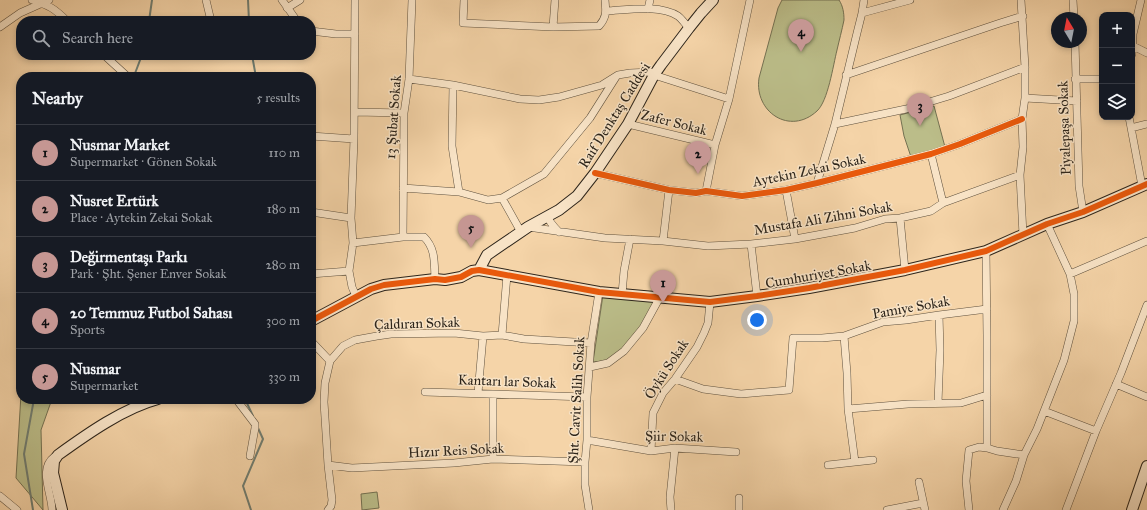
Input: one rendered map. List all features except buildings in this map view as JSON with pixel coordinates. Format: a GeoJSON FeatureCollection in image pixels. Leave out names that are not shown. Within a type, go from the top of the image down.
{"type":"FeatureCollection","features":[{"type":"Feature","properties":{"kind":"street"},"geometry":{"type":"LineString","coordinates":[[32,0],[46,1],[62,16]]}},
{"type":"Feature","properties":{"kind":"street"},"geometry":{"type":"LineString","coordinates":[[206,0],[210,16]]}},
{"type":"Feature","properties":{"kind":"street"},"geometry":{"type":"LineString","coordinates":[[282,0],[293,16]]}},
{"type":"Feature","properties":{"kind":"street"},"geometry":{"type":"LineString","coordinates":[[287,8],[300,0]]}},
{"type":"Feature","properties":{"kind":"street"},"geometry":{"type":"LineString","coordinates":[[355,0],[355,112],[351,218],[353,243],[349,271],[352,287],[356,296]]}},
{"type":"Feature","properties":{"kind":"street","name":"13 Şubat Sokak"},"geometry":{"type":"LineString","coordinates":[[403,237],[404,113],[409,79],[412,0]]}},
{"type":"Feature","properties":{"kind":"street"},"geometry":{"type":"LineString","coordinates":[[464,0],[463,23],[553,27],[598,26],[604,20],[606,0]]}},
{"type":"Feature","properties":{"kind":"street"},"geometry":{"type":"LineString","coordinates":[[553,27],[555,0]]}},
{"type":"Feature","properties":{"kind":"street"},"geometry":{"type":"LineString","coordinates":[[648,9],[650,0]]}},
{"type":"Feature","properties":{"kind":"street","name":"Raif Denktaş Caddesi"},"geometry":{"type":"LineString","coordinates":[[479,270],[487,255],[524,229],[559,210],[577,196],[595,173],[628,124],[654,76],[689,28],[713,0]]}},
{"type":"Feature","properties":{"kind":"street"},"geometry":{"type":"LineString","coordinates":[[706,192],[715,145],[729,99],[750,0]]}},
{"type":"Feature","properties":{"kind":"street"},"geometry":{"type":"LineString","coordinates":[[817,183],[835,124],[862,14],[864,0]]}},
{"type":"Feature","properties":{"kind":"street"},"geometry":{"type":"LineString","coordinates":[[862,14],[910,0]]}},
{"type":"Feature","properties":{"kind":"street"},"geometry":{"type":"LineString","coordinates":[[1021,0],[1025,67],[1025,98],[1022,119],[1023,147],[1020,175],[1023,235]]}},
{"type":"Feature","properties":{"kind":"street"},"geometry":{"type":"LineString","coordinates":[[1073,0],[1074,12]]}},
{"type":"Feature","properties":{"kind":"street"},"geometry":{"type":"LineString","coordinates":[[1132,48],[1133,34],[1141,0]]}},
{"type":"Feature","properties":{"kind":"street"},"geometry":{"type":"LineString","coordinates":[[0,27],[20,13],[46,1]]}},
{"type":"Feature","properties":{"kind":"street"},"geometry":{"type":"LineString","coordinates":[[606,11],[648,9],[666,11],[678,16],[689,28]]}},
{"type":"Feature","properties":{"kind":"street"},"geometry":{"type":"LineString","coordinates":[[846,76],[1023,16]]}},
{"type":"Feature","properties":{"kind":"street"},"geometry":{"type":"LineString","coordinates":[[316,32],[355,34]]}},
{"type":"Feature","properties":{"kind":"street","name":"Piyalepaşa Sokak"},"geometry":{"type":"LineString","coordinates":[[1075,48],[1079,186],[1083,212]]}},
{"type":"Feature","properties":{"kind":"street"},"geometry":{"type":"LineString","coordinates":[[1135,51],[1147,53]]}},
{"type":"Feature","properties":{"kind":"street"},"geometry":{"type":"LineString","coordinates":[[109,60],[123,72]]}},
{"type":"Feature","properties":{"kind":"street"},"geometry":{"type":"LineString","coordinates":[[835,124],[906,109],[949,96],[1025,67]]}},
{"type":"Feature","properties":{"kind":"street"},"geometry":{"type":"LineString","coordinates":[[409,79],[453,85],[515,98],[539,100],[559,97],[602,84],[618,75],[651,72],[654,76],[729,99]]}},
{"type":"Feature","properties":{"kind":"street"},"geometry":{"type":"LineString","coordinates":[[403,188],[459,192],[488,200],[502,198],[544,174],[590,118],[618,75]]}},
{"type":"Feature","properties":{"kind":"street"},"geometry":{"type":"LineString","coordinates":[[1076,79],[1099,79]]}},
{"type":"Feature","properties":{"kind":"street"},"geometry":{"type":"LineString","coordinates":[[453,85],[452,146],[459,192]]}},
{"type":"Feature","properties":{"kind":"street"},"geometry":{"type":"LineString","coordinates":[[1025,98],[1076,101]]}},
{"type":"Feature","properties":{"kind":"street"},"geometry":{"type":"LineString","coordinates":[[355,112],[404,113]]}},
{"type":"Feature","properties":{"kind":"street","name":"Aytekin Zekai Sokak"},"geometry":{"type":"LineString","coordinates":[[595,173],[669,190],[742,196],[786,190],[931,154],[1022,119]]}},
{"type":"Feature","properties":{"kind":"street"},"geometry":{"type":"LineString","coordinates":[[1130,120],[1144,185]]}},
{"type":"Feature","properties":{"kind":"street","name":"Zafer Sokak"},"geometry":{"type":"LineString","coordinates":[[628,124],[715,145]]}},
{"type":"Feature","properties":{"kind":"street"},"geometry":{"type":"LineString","coordinates":[[1131,128],[1147,124]]}},
{"type":"Feature","properties":{"kind":"street"},"geometry":{"type":"LineString","coordinates":[[316,136],[354,140]]}},
{"type":"Feature","properties":{"kind":"street"},"geometry":{"type":"LineString","coordinates":[[931,154],[943,204]]}},
{"type":"Feature","properties":{"kind":"street","name":"Mustafa Ali Zihni Sokak"},"geometry":{"type":"LineString","coordinates":[[524,229],[605,238],[663,241],[708,246],[752,244],[795,239],[931,211],[943,204],[1020,175]]}},
{"type":"Feature","properties":{"kind":"street","name":"Cumhuriyet Sokak"},"geometry":{"type":"LineString","coordinates":[[479,270],[599,292],[710,302],[757,296],[905,270],[986,251],[1047,224],[1083,212],[1144,185]]}},
{"type":"Feature","properties":{"kind":"street"},"geometry":{"type":"LineString","coordinates":[[663,241],[669,190]]}},
{"type":"Feature","properties":{"kind":"street"},"geometry":{"type":"LineString","coordinates":[[786,190],[795,239]]}},
{"type":"Feature","properties":{"kind":"street"},"geometry":{"type":"LineString","coordinates":[[502,198],[524,229]]}},
{"type":"Feature","properties":{"kind":"street"},"geometry":{"type":"LineString","coordinates":[[316,213],[351,218]]}},
{"type":"Feature","properties":{"kind":"street"},"geometry":{"type":"LineString","coordinates":[[547,216],[549,222],[559,232]]}},
{"type":"Feature","properties":{"kind":"street"},"geometry":{"type":"LineString","coordinates":[[900,218],[905,270]]}},
{"type":"Feature","properties":{"kind":"street"},"geometry":{"type":"LineString","coordinates":[[1003,510],[1016,482],[1024,455],[1037,429],[1064,360],[1074,321],[1074,294],[1070,274],[1047,224]]}},
{"type":"Feature","properties":{"kind":"street"},"geometry":{"type":"LineString","coordinates":[[353,243],[403,237],[424,237],[429,241],[433,249],[435,279]]}},
{"type":"Feature","properties":{"kind":"street"},"geometry":{"type":"LineString","coordinates":[[622,294],[625,265],[630,239]]}},
{"type":"Feature","properties":{"kind":"street"},"geometry":{"type":"LineString","coordinates":[[1070,274],[1147,241]]}},
{"type":"Feature","properties":{"kind":"street","name":"Raif Denktaş Caddesi"},"geometry":{"type":"LineString","coordinates":[[489,272],[489,262],[505,243]]}},
{"type":"Feature","properties":{"kind":"street"},"geometry":{"type":"LineString","coordinates":[[752,244],[757,296]]}},
{"type":"Feature","properties":{"kind":"street"},"geometry":{"type":"LineString","coordinates":[[986,251],[987,448]]}},
{"type":"Feature","properties":{"kind":"street"},"geometry":{"type":"LineString","coordinates":[[316,318],[356,296],[384,285],[435,279],[445,280],[460,277],[479,270]]}},
{"type":"Feature","properties":{"kind":"street"},"geometry":{"type":"LineString","coordinates":[[316,274],[349,271]]}},
{"type":"Feature","properties":{"kind":"street"},"geometry":{"type":"LineString","coordinates":[[502,335],[507,275]]}},
{"type":"Feature","properties":{"kind":"street","name":"Şht. Cavit Salih Sokak"},"geometry":{"type":"LineString","coordinates":[[589,510],[585,485],[587,397],[591,343],[599,292]]}},
{"type":"Feature","properties":{"kind":"street"},"geometry":{"type":"LineString","coordinates":[[590,367],[608,363],[624,351],[643,328],[660,297]]}},
{"type":"Feature","properties":{"kind":"street","name":"Öykü Sokak"},"geometry":{"type":"LineString","coordinates":[[651,451],[653,413],[663,393],[675,379],[697,347],[708,323],[710,302]]}},
{"type":"Feature","properties":{"kind":"street"},"geometry":{"type":"LineString","coordinates":[[1066,510],[1147,305]]}},
{"type":"Feature","properties":{"kind":"street","name":"Pamiye Sokak"},"geometry":{"type":"LineString","coordinates":[[675,379],[703,388],[741,394],[789,390],[793,338],[844,336],[883,322],[987,309]]}},
{"type":"Feature","properties":{"kind":"street"},"geometry":{"type":"LineString","coordinates":[[938,403],[940,350],[939,314]]}},
{"type":"Feature","properties":{"kind":"street","name":"Çaldıran Sokak"},"geometry":{"type":"LineString","coordinates":[[328,510],[332,500],[324,402],[325,383],[330,361],[343,346],[355,340],[391,334],[454,333],[483,336],[502,335],[591,343]]}},
{"type":"Feature","properties":{"kind":"street"},"geometry":{"type":"LineString","coordinates":[[478,393],[483,336]]}},
{"type":"Feature","properties":{"kind":"street"},"geometry":{"type":"LineString","coordinates":[[844,336],[848,409],[855,462]]}},
{"type":"Feature","properties":{"kind":"street"},"geometry":{"type":"LineString","coordinates":[[316,346],[330,361]]}},
{"type":"Feature","properties":{"kind":"street"},"geometry":{"type":"LineString","coordinates":[[1116,384],[1147,397]]}},
{"type":"Feature","properties":{"kind":"street","name":"Kantarı lar Sokak"},"geometry":{"type":"LineString","coordinates":[[425,392],[587,397]]}},
{"type":"Feature","properties":{"kind":"street"},"geometry":{"type":"LineString","coordinates":[[493,459],[494,394]]}},
{"type":"Feature","properties":{"kind":"street"},"geometry":{"type":"LineString","coordinates":[[848,409],[908,404],[961,403],[987,395]]}},
{"type":"Feature","properties":{"kind":"street"},"geometry":{"type":"LineString","coordinates":[[52,510],[46,472],[48,464],[52,459],[99,427],[138,404]]}},
{"type":"Feature","properties":{"kind":"street"},"geometry":{"type":"LineString","coordinates":[[240,404],[255,424],[250,456]]}},
{"type":"Feature","properties":{"kind":"street"},"geometry":{"type":"LineString","coordinates":[[1044,411],[1096,431]]}},
{"type":"Feature","properties":{"kind":"street","name":"Şiir Sokak"},"geometry":{"type":"LineString","coordinates":[[587,440],[651,451],[675,448],[736,452]]}},
{"type":"Feature","properties":{"kind":"street"},"geometry":{"type":"LineString","coordinates":[[969,510],[966,481],[969,450],[979,446],[997,451],[1024,455]]}},
{"type":"Feature","properties":{"kind":"street"},"geometry":{"type":"LineString","coordinates":[[671,510],[670,497],[675,448]]}},
{"type":"Feature","properties":{"kind":"street"},"geometry":{"type":"LineString","coordinates":[[58,455],[54,461],[53,472],[62,510]]}},
{"type":"Feature","properties":{"kind":"street","name":"Hızır Reis Sokak"},"geometry":{"type":"LineString","coordinates":[[328,465],[352,468],[454,463],[493,459],[585,462]]}},
{"type":"Feature","properties":{"kind":"street"},"geometry":{"type":"LineString","coordinates":[[828,465],[873,460]]}},
{"type":"Feature","properties":{"kind":"street"},"geometry":{"type":"LineString","coordinates":[[1132,510],[1145,477],[1147,466]]}},
{"type":"Feature","properties":{"kind":"street"},"geometry":{"type":"LineString","coordinates":[[887,510],[924,506],[919,482]]}},
{"type":"Feature","properties":{"kind":"street"},"geometry":{"type":"LineString","coordinates":[[0,496],[17,510]]}},
{"type":"Feature","properties":{"kind":"street"},"geometry":{"type":"LineString","coordinates":[[739,498],[739,510]]}},
{"type":"Feature","properties":{"kind":"green space"},"geometry":{"type":"Polygon","coordinates":[[[782,0],[839,0],[844,15],[832,74],[824,100],[817,111],[807,118],[796,121],[785,121],[776,117],[768,110],[762,101],[759,90],[759,78],[778,8],[782,0]]]}},
{"type":"Feature","properties":{"kind":"green space"},"geometry":{"type":"Polygon","coordinates":[[[934,106],[945,147],[911,157],[904,136],[900,115],[934,106]]]}},
{"type":"Feature","properties":{"kind":"green space"},"geometry":{"type":"Polygon","coordinates":[[[603,295],[656,301],[636,334],[623,350],[609,360],[593,362],[603,295]]]}},
{"type":"Feature","properties":{"kind":"green space"},"geometry":{"type":"Polygon","coordinates":[[[20,404],[50,404],[41,430],[43,510],[16,478],[20,404]]]}},
{"type":"Feature","properties":{"kind":"green space"},"geometry":{"type":"Polygon","coordinates":[[[377,492],[379,508],[362,510],[361,494],[377,492]]]}},
{"type":"Feature","properties":{"kind":"waterway"},"geometry":{"type":"LineString","coordinates":[[150,16],[152,0]]}},
{"type":"Feature","properties":{"kind":"waterway"},"geometry":{"type":"LineString","coordinates":[[248,0],[249,16]]}},
{"type":"Feature","properties":{"kind":"waterway"},"geometry":{"type":"LineString","coordinates":[[136,72],[140,60]]}},
{"type":"Feature","properties":{"kind":"waterway"},"geometry":{"type":"LineString","coordinates":[[253,60],[255,72]]}},
{"type":"Feature","properties":{"kind":"waterway"},"geometry":{"type":"LineString","coordinates":[[33,404],[24,454],[33,510]]}},
{"type":"Feature","properties":{"kind":"waterway"},"geometry":{"type":"LineString","coordinates":[[247,404],[253,416]]}},
{"type":"Feature","properties":{"kind":"waterway"},"geometry":{"type":"LineString","coordinates":[[251,510],[243,486],[263,439],[258,428]]}},
{"type":"Feature","properties":{"kind":"cycle path"},"geometry":{"type":"LineString","coordinates":[[595,173],[669,190],[696,193],[706,191],[742,196],[786,190],[931,154],[1022,119]]}},
{"type":"Feature","properties":{"kind":"cycle path"},"geometry":{"type":"LineString","coordinates":[[316,318],[371,289],[384,285],[435,279],[445,280],[461,277],[472,271],[479,270],[599,292],[710,302],[809,288],[905,270],[986,251],[1047,224],[1083,212],[1147,184]]}},
{"type":"Feature","properties":{"kind":"place","name":"20 Temmuz Futbol Sahası"},"geometry":{"type":"Point","coordinates":[801,52]}},
{"type":"Feature","properties":{"kind":"place","name":"Değirmentaşı Parkı"},"geometry":{"type":"Point","coordinates":[920,126]}},
{"type":"Feature","properties":{"kind":"place","name":"Nusret Ertürk"},"geometry":{"type":"Point","coordinates":[698,174]}},
{"type":"Feature","properties":{"kind":"place","name":"Nusmar"},"geometry":{"type":"Point","coordinates":[471,248]}},
{"type":"Feature","properties":{"kind":"place","name":"Nusmar Market"},"geometry":{"type":"Point","coordinates":[663,303]}}]}
